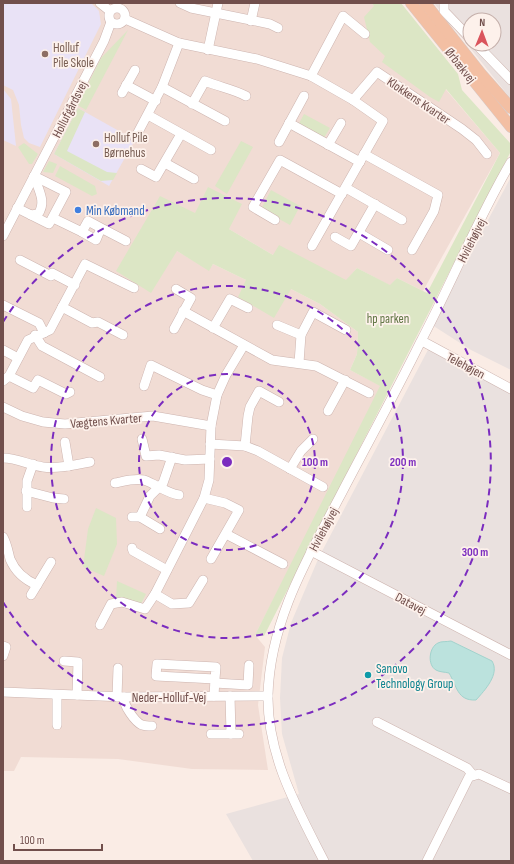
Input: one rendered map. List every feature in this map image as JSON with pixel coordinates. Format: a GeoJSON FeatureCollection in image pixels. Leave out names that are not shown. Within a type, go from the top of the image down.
{"type":"FeatureCollection","features":[{"type":"Feature","properties":{"kind":"main road","name":"Ørbækvej"},"geometry":{"type":"LineString","coordinates":[[411,3],[511,127]]}},
{"type":"Feature","properties":{"kind":"main road","name":"Ørbækvej"},"geometry":{"type":"LineString","coordinates":[[425,3],[481,74],[511,108]]}},
{"type":"Feature","properties":{"kind":"main road"},"geometry":{"type":"LineString","coordinates":[[486,96],[496,103],[511,120]]}},
{"type":"Feature","properties":{"kind":"street"},"geometry":{"type":"LineString","coordinates":[[100,3],[121,9],[179,43],[257,59],[311,76],[354,100],[382,121],[312,246]]}},
{"type":"Feature","properties":{"kind":"street"},"geometry":{"type":"LineString","coordinates":[[180,3],[191,8],[270,24],[278,28]]}},
{"type":"Feature","properties":{"kind":"street"},"geometry":{"type":"LineString","coordinates":[[208,50],[218,3]]}},
{"type":"Feature","properties":{"kind":"street"},"geometry":{"type":"LineString","coordinates":[[250,21],[256,3]]}},
{"type":"Feature","properties":{"kind":"street"},"geometry":{"type":"LineString","coordinates":[[444,3],[444,11],[462,30]]}},
{"type":"Feature","properties":{"kind":"street"},"geometry":{"type":"LineString","coordinates":[[121,9],[122,23],[114,23],[109,16],[121,9]]}},
{"type":"Feature","properties":{"kind":"street"},"geometry":{"type":"LineString","coordinates":[[311,76],[343,16],[365,34]]}},
{"type":"Feature","properties":{"kind":"street","name":"Hollufgårdsvej"},"geometry":{"type":"LineString","coordinates":[[3,236],[114,23]]}},
{"type":"Feature","properties":{"kind":"street"},"geometry":{"type":"LineString","coordinates":[[135,138],[156,101],[179,43]]}},
{"type":"Feature","properties":{"kind":"street"},"geometry":{"type":"LineString","coordinates":[[484,52],[511,80]]}},
{"type":"Feature","properties":{"kind":"street"},"geometry":{"type":"LineString","coordinates":[[135,70],[124,89],[156,101]]}},
{"type":"Feature","properties":{"kind":"street","name":"Klokkens Kvarter"},"geometry":{"type":"LineString","coordinates":[[354,100],[377,72],[462,129],[476,140],[487,154]]}},
{"type":"Feature","properties":{"kind":"street"},"geometry":{"type":"LineString","coordinates":[[192,104],[205,81],[218,87],[236,91],[246,96]]}},
{"type":"Feature","properties":{"kind":"street"},"geometry":{"type":"LineString","coordinates":[[162,87],[225,121]]}},
{"type":"Feature","properties":{"kind":"street"},"geometry":{"type":"LineString","coordinates":[[279,142],[304,96]]}},
{"type":"Feature","properties":{"kind":"street"},"geometry":{"type":"LineString","coordinates":[[148,115],[211,150]]}},
{"type":"Feature","properties":{"kind":"street"},"geometry":{"type":"LineString","coordinates":[[289,123],[328,145],[362,158],[438,195],[434,211],[412,250]]}},
{"type":"Feature","properties":{"kind":"street"},"geometry":{"type":"LineString","coordinates":[[328,145],[341,123]]}},
{"type":"Feature","properties":{"kind":"street"},"geometry":{"type":"LineString","coordinates":[[141,169],[156,177],[181,134]]}},
{"type":"Feature","properties":{"kind":"street"},"geometry":{"type":"LineString","coordinates":[[275,220],[253,207],[280,160],[344,191],[375,204],[402,220]]}},
{"type":"Feature","properties":{"kind":"street","name":"Hvilehøjvej"},"geometry":{"type":"LineString","coordinates":[[324,861],[300,817],[280,768],[273,745],[268,696],[276,636],[293,588],[311,551],[422,341],[511,162]]}},
{"type":"Feature","properties":{"kind":"street"},"geometry":{"type":"LineString","coordinates":[[165,163],[194,179]]}},
{"type":"Feature","properties":{"kind":"street","name":"Hvilehøjvej"},"geometry":{"type":"LineString","coordinates":[[485,214],[511,174]]}},
{"type":"Feature","properties":{"kind":"street"},"geometry":{"type":"LineString","coordinates":[[31,215],[38,214],[43,208],[43,201],[34,176]]}},
{"type":"Feature","properties":{"kind":"street"},"geometry":{"type":"LineString","coordinates":[[18,208],[49,224],[66,192],[34,176]]}},
{"type":"Feature","properties":{"kind":"street"},"geometry":{"type":"LineString","coordinates":[[335,237],[351,246],[375,204]]}},
{"type":"Feature","properties":{"kind":"street"},"geometry":{"type":"LineString","coordinates":[[53,218],[82,232],[88,221],[126,241]]}},
{"type":"Feature","properties":{"kind":"street"},"geometry":{"type":"LineString","coordinates":[[359,233],[388,250]]}},
{"type":"Feature","properties":{"kind":"street"},"geometry":{"type":"LineString","coordinates":[[20,260],[51,276],[52,273],[74,285]]}},
{"type":"Feature","properties":{"kind":"street"},"geometry":{"type":"LineString","coordinates":[[70,392],[66,394],[38,380],[32,388],[6,378],[28,340],[50,330],[86,264],[134,288]]}},
{"type":"Feature","properties":{"kind":"street"},"geometry":{"type":"LineString","coordinates":[[174,329],[190,298],[176,289]]}},
{"type":"Feature","properties":{"kind":"street"},"geometry":{"type":"LineString","coordinates":[[213,328],[232,296],[248,308]]}},
{"type":"Feature","properties":{"kind":"street"},"geometry":{"type":"LineString","coordinates":[[3,304],[39,323],[42,346],[100,377]]}},
{"type":"Feature","properties":{"kind":"street"},"geometry":{"type":"LineString","coordinates":[[62,307],[92,323],[98,322],[123,335]]}},
{"type":"Feature","properties":{"kind":"street"},"geometry":{"type":"LineString","coordinates":[[299,363],[301,335],[315,308],[346,330]]}},
{"type":"Feature","properties":{"kind":"street"},"geometry":{"type":"LineString","coordinates":[[183,311],[272,360],[299,363],[324,369],[369,393]]}},
{"type":"Feature","properties":{"kind":"street"},"geometry":{"type":"LineString","coordinates":[[277,324],[301,335]]}},
{"type":"Feature","properties":{"kind":"street","name":"Telehøjen"},"geometry":{"type":"LineString","coordinates":[[422,341],[511,389]]}},
{"type":"Feature","properties":{"kind":"street"},"geometry":{"type":"LineString","coordinates":[[100,625],[111,604],[122,602],[145,609],[155,594],[204,498],[209,480],[211,426],[217,395],[226,375],[244,345]]}},
{"type":"Feature","properties":{"kind":"street"},"geometry":{"type":"LineString","coordinates":[[3,350],[18,358]]}},
{"type":"Feature","properties":{"kind":"street"},"geometry":{"type":"LineString","coordinates":[[144,386],[151,365],[184,382],[217,395]]}},
{"type":"Feature","properties":{"kind":"street"},"geometry":{"type":"LineString","coordinates":[[328,411],[345,380]]}},
{"type":"Feature","properties":{"kind":"street"},"geometry":{"type":"LineString","coordinates":[[245,446],[250,407],[259,391],[279,402]]}},
{"type":"Feature","properties":{"kind":"street","name":"Vægtens Kvarter"},"geometry":{"type":"LineString","coordinates":[[3,407],[29,418],[58,424],[78,424],[153,416],[211,426]]}},
{"type":"Feature","properties":{"kind":"street","name":"Vægtens Kvarter"},"geometry":{"type":"LineString","coordinates":[[142,439],[146,456],[159,455],[185,460],[210,459]]}},
{"type":"Feature","properties":{"kind":"street"},"geometry":{"type":"LineString","coordinates":[[290,469],[300,451],[313,439]]}},
{"type":"Feature","properties":{"kind":"street","name":"Vægtens Kvarter"},"geometry":{"type":"LineString","coordinates":[[65,442],[69,466]]}},
{"type":"Feature","properties":{"kind":"street"},"geometry":{"type":"LineString","coordinates":[[210,444],[245,446],[258,451],[323,487]]}},
{"type":"Feature","properties":{"kind":"street"},"geometry":{"type":"LineString","coordinates":[[160,529],[136,517],[150,496],[159,488],[169,470],[172,457]]}},
{"type":"Feature","properties":{"kind":"street"},"geometry":{"type":"LineString","coordinates":[[3,458],[15,458],[52,468],[90,462]]}},
{"type":"Feature","properties":{"kind":"street"},"geometry":{"type":"LineString","coordinates":[[27,507],[26,491],[33,464]]}},
{"type":"Feature","properties":{"kind":"street"},"geometry":{"type":"LineString","coordinates":[[115,483],[138,480],[146,481],[170,494],[179,495]]}},
{"type":"Feature","properties":{"kind":"street"},"geometry":{"type":"LineString","coordinates":[[26,491],[52,498],[64,499]]}},
{"type":"Feature","properties":{"kind":"street"},"geometry":{"type":"LineString","coordinates":[[204,498],[225,503],[239,510],[211,560]]}},
{"type":"Feature","properties":{"kind":"street"},"geometry":{"type":"LineString","coordinates":[[226,534],[283,564]]}},
{"type":"Feature","properties":{"kind":"street"},"geometry":{"type":"LineString","coordinates":[[3,537],[16,570],[26,580],[37,585]]}},
{"type":"Feature","properties":{"kind":"street"},"geometry":{"type":"LineString","coordinates":[[132,548],[133,551],[167,570]]}},
{"type":"Feature","properties":{"kind":"street","name":"Datavej"},"geometry":{"type":"LineString","coordinates":[[311,551],[511,655]]}},
{"type":"Feature","properties":{"kind":"street"},"geometry":{"type":"LineString","coordinates":[[32,595],[51,562]]}},
{"type":"Feature","properties":{"kind":"street"},"geometry":{"type":"LineString","coordinates":[[155,594],[172,604],[189,603],[203,580]]}},
{"type":"Feature","properties":{"kind":"street"},"geometry":{"type":"LineString","coordinates":[[3,646],[6,647],[3,656]]}},
{"type":"Feature","properties":{"kind":"street"},"geometry":{"type":"LineString","coordinates":[[64,661],[78,662],[77,695]]}},
{"type":"Feature","properties":{"kind":"street","name":"Neder-Holluf-Vej"},"geometry":{"type":"LineString","coordinates":[[214,696],[215,681],[216,667],[157,664],[156,676],[215,681],[248,685],[249,665]]}},
{"type":"Feature","properties":{"kind":"street","name":"Neder-Holluf-Vej"},"geometry":{"type":"LineString","coordinates":[[118,668],[121,697],[128,710],[141,724],[152,726]]}},
{"type":"Feature","properties":{"kind":"street","name":"Neder-Holluf-Vej"},"geometry":{"type":"LineString","coordinates":[[3,692],[121,697],[268,696]]}},
{"type":"Feature","properties":{"kind":"street"},"geometry":{"type":"LineString","coordinates":[[57,695],[57,726]]}},
{"type":"Feature","properties":{"kind":"street"},"geometry":{"type":"LineString","coordinates":[[211,734],[235,734],[230,696]]}},
{"type":"Feature","properties":{"kind":"street"},"geometry":{"type":"LineString","coordinates":[[377,722],[467,768],[473,775],[483,776],[511,789]]}},
{"type":"Feature","properties":{"kind":"street"},"geometry":{"type":"LineString","coordinates":[[428,861],[465,783],[473,775]]}},
{"type":"Feature","properties":{"kind":"shaded area"},"geometry":{"type":"Polygon","coordinates":[[[3,3],[372,3],[500,153],[423,291],[397,278],[391,286],[357,268],[346,281],[273,255],[229,229],[177,251],[209,270],[213,264],[246,280],[291,289],[320,304],[358,332],[357,354],[350,370],[383,387],[255,635],[265,647],[258,705],[268,770],[192,769],[118,759],[21,757],[14,771],[3,771],[3,3]]]}},
{"type":"Feature","properties":{"kind":"shaded area","name":"Holluf Pile Skole"},"geometry":{"type":"Polygon","coordinates":[[[3,3],[91,3],[99,11],[101,24],[40,147],[29,143],[24,138],[19,105],[13,90],[3,85],[3,3]]]}},
{"type":"Feature","properties":{"kind":"shaded area"},"geometry":{"type":"Polygon","coordinates":[[[434,3],[511,3],[511,99],[473,52],[502,52],[502,12],[462,12],[462,38],[434,3]]]}},
{"type":"Feature","properties":{"kind":"shaded area"},"geometry":{"type":"Polygon","coordinates":[[[3,89],[11,99],[16,146],[3,140],[3,89]]]}},
{"type":"Feature","properties":{"kind":"shaded area","name":"Holluf Pile Børnehus"},"geometry":{"type":"Polygon","coordinates":[[[78,108],[135,140],[109,186],[54,154],[78,108]]]}},
{"type":"Feature","properties":{"kind":"shaded area"},"geometry":{"type":"Polygon","coordinates":[[[511,177],[511,370],[471,350],[432,325],[511,177]]]}},
{"type":"Feature","properties":{"kind":"shaded area"},"geometry":{"type":"Polygon","coordinates":[[[430,346],[511,387],[511,861],[253,861],[226,814],[299,794],[282,734],[280,698],[282,658],[291,623],[319,557],[430,346]]]}},
{"type":"Feature","properties":{"kind":"green space","name":"hp parken"},"geometry":{"type":"Polygon","coordinates":[[[372,3],[401,3],[458,74],[462,90],[510,143],[510,153],[264,636],[255,635],[380,386],[350,370],[357,354],[358,332],[320,304],[291,289],[274,318],[238,297],[246,280],[213,264],[209,271],[177,251],[151,293],[116,271],[160,196],[195,213],[208,187],[242,204],[229,229],[273,255],[279,245],[346,280],[357,268],[390,285],[397,278],[427,293],[500,153],[446,89],[439,102],[382,62],[385,56],[370,42],[364,17],[374,6],[372,3]]]}},
{"type":"Feature","properties":{"kind":"green space"},"geometry":{"type":"Polygon","coordinates":[[[128,30],[86,110],[79,106],[78,104],[101,58],[128,30]]]}},
{"type":"Feature","properties":{"kind":"green space"},"geometry":{"type":"Polygon","coordinates":[[[78,108],[85,112],[67,151],[107,172],[117,173],[113,180],[101,181],[54,154],[78,108]]]}},
{"type":"Feature","properties":{"kind":"green space"},"geometry":{"type":"Polygon","coordinates":[[[304,114],[330,128],[322,141],[297,127],[304,114]]]}},
{"type":"Feature","properties":{"kind":"green space"},"geometry":{"type":"Polygon","coordinates":[[[241,141],[253,147],[227,194],[215,186],[241,141]]]}},
{"type":"Feature","properties":{"kind":"green space"},"geometry":{"type":"Polygon","coordinates":[[[24,143],[38,154],[32,164],[29,164],[18,147],[24,143]]]}},
{"type":"Feature","properties":{"kind":"green space"},"geometry":{"type":"Polygon","coordinates":[[[49,161],[57,164],[53,173],[43,172],[49,161]]]}},
{"type":"Feature","properties":{"kind":"green space"},"geometry":{"type":"Polygon","coordinates":[[[60,166],[95,186],[97,194],[92,196],[55,176],[60,166]]]}},
{"type":"Feature","properties":{"kind":"green space"},"geometry":{"type":"Polygon","coordinates":[[[271,190],[300,206],[290,225],[261,209],[271,190]]]}},
{"type":"Feature","properties":{"kind":"green space"},"geometry":{"type":"Polygon","coordinates":[[[96,508],[116,518],[117,544],[104,576],[83,567],[88,529],[96,508]]]}},
{"type":"Feature","properties":{"kind":"green space"},"geometry":{"type":"Polygon","coordinates":[[[117,581],[146,594],[141,604],[116,600],[117,581]]]}},
{"type":"Feature","properties":{"kind":"water"},"geometry":{"type":"Polygon","coordinates":[[[451,641],[492,661],[494,666],[493,676],[487,687],[476,700],[470,700],[461,695],[449,673],[437,671],[431,664],[430,656],[435,645],[441,642],[451,641]]]}},
{"type":"Feature","properties":{"kind":"place","name":"Holluf Pile Skole"},"geometry":{"type":"Point","coordinates":[45,54]}},
{"type":"Feature","properties":{"kind":"place","name":"Holluf Pile Børnehus"},"geometry":{"type":"Point","coordinates":[96,144]}},
{"type":"Feature","properties":{"kind":"place","name":"Min Købmand"},"geometry":{"type":"Point","coordinates":[78,210]}},
{"type":"Feature","properties":{"kind":"place","name":"Sanovo Technology Group"},"geometry":{"type":"Point","coordinates":[368,675]}}]}
